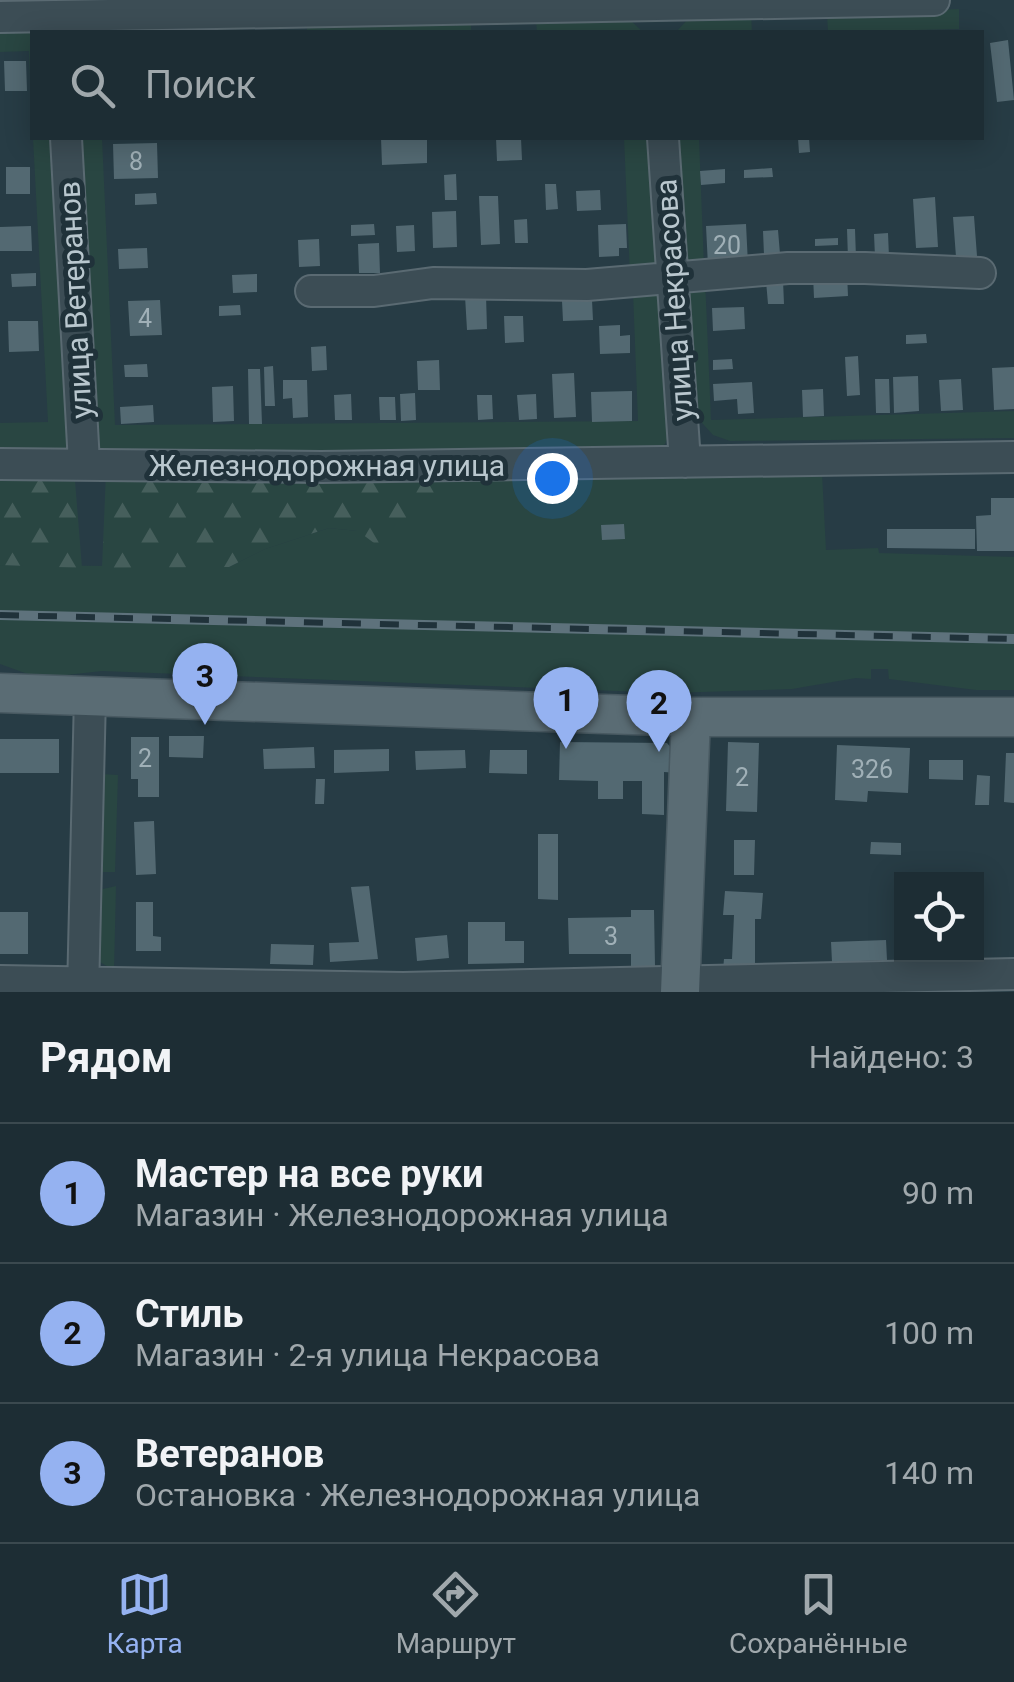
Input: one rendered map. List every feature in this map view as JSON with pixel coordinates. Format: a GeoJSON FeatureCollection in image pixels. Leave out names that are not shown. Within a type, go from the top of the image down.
{"type":"FeatureCollection","features":[{"type":"Feature","properties":{"kind":"main road"},"geometry":{"type":"LineString","coordinates":[[0,693],[692,717],[1014,716]]}},
{"type":"Feature","properties":{"kind":"main road"},"geometry":{"type":"LineString","coordinates":[[680,987],[692,717]]}},
{"type":"Feature","properties":{"kind":"street"},"geometry":{"type":"LineString","coordinates":[[0,17],[655,13],[934,0]]}},
{"type":"Feature","properties":{"kind":"street","name":"улица Ветеранов"},"geometry":{"type":"LineString","coordinates":[[66,140],[84,462]]}},
{"type":"Feature","properties":{"kind":"street","name":"улица Некрасова"},"geometry":{"type":"LineString","coordinates":[[663,140],[686,462]]}},
{"type":"Feature","properties":{"kind":"street"},"geometry":{"type":"LineString","coordinates":[[311,291],[374,290],[433,283],[587,285],[788,268],[980,273]]}},
{"type":"Feature","properties":{"kind":"street","name":"Железнодорожная улица"},"geometry":{"type":"LineString","coordinates":[[0,464],[84,462],[173,467],[1014,458]]}},
{"type":"Feature","properties":{"kind":"street"},"geometry":{"type":"LineString","coordinates":[[83,988],[90,696]]}},
{"type":"Feature","properties":{"kind":"street"},"geometry":{"type":"LineString","coordinates":[[0,981],[83,988],[680,987],[1014,974]]}},
{"type":"Feature","properties":{"kind":"green space"},"geometry":{"type":"Polygon","coordinates":[[[959,9],[959,29],[828,30],[827,14],[959,9]]]}},
{"type":"Feature","properties":{"kind":"green space"},"geometry":{"type":"Polygon","coordinates":[[[751,13],[752,30],[678,30],[689,18],[751,13]]]}},
{"type":"Feature","properties":{"kind":"green space"},"geometry":{"type":"Polygon","coordinates":[[[629,19],[641,30],[537,30],[536,21],[629,19]]]}},
{"type":"Feature","properties":{"kind":"green space"},"geometry":{"type":"Polygon","coordinates":[[[471,22],[471,30],[307,30],[307,25],[471,22]]]}},
{"type":"Feature","properties":{"kind":"green space"},"geometry":{"type":"Polygon","coordinates":[[[0,28],[41,30],[30,30],[30,76],[29,51],[0,52],[0,28]]]}},
{"type":"Feature","properties":{"kind":"green space"},"geometry":{"type":"Polygon","coordinates":[[[33,140],[56,140],[70,452],[0,453],[0,423],[48,422],[33,140]]]}},
{"type":"Feature","properties":{"kind":"green space"},"geometry":{"type":"Polygon","coordinates":[[[76,140],[102,140],[115,425],[638,421],[633,292],[660,291],[669,435],[656,450],[107,457],[96,448],[76,140]]]}},
{"type":"Feature","properties":{"kind":"green space"},"geometry":{"type":"Polygon","coordinates":[[[624,140],[649,140],[656,275],[630,276],[624,140]]]}},
{"type":"Feature","properties":{"kind":"green space"},"geometry":{"type":"Polygon","coordinates":[[[676,140],[699,140],[704,267],[685,267],[676,140]]]}},
{"type":"Feature","properties":{"kind":"green space"},"geometry":{"type":"Polygon","coordinates":[[[705,278],[711,420],[1014,411],[1014,438],[730,441],[713,435],[693,413],[684,280],[705,278]]]}},
{"type":"Feature","properties":{"kind":"green space"},"geometry":{"type":"Polygon","coordinates":[[[74,469],[82,568],[0,565],[0,471],[74,469]]]}},
{"type":"Feature","properties":{"kind":"green space"},"geometry":{"type":"Polygon","coordinates":[[[822,473],[826,550],[878,548],[879,553],[1014,557],[1014,690],[976,690],[889,679],[888,669],[871,669],[871,679],[792,689],[670,693],[102,671],[39,678],[0,664],[0,565],[229,567],[265,549],[329,528],[358,531],[477,475],[822,473]]]}},
{"type":"Feature","properties":{"kind":"green space"},"geometry":{"type":"Polygon","coordinates":[[[106,474],[477,475],[435,518],[382,549],[358,531],[329,528],[265,549],[229,567],[102,568],[106,474]]]}},
{"type":"Feature","properties":{"kind":"green space"},"geometry":{"type":"Polygon","coordinates":[[[100,774],[118,775],[115,872],[96,872],[100,774]]]}},
{"type":"Feature","properties":{"kind":"green space"},"geometry":{"type":"Polygon","coordinates":[[[116,886],[114,970],[96,960],[99,890],[116,886]]]}},
{"type":"Feature","properties":{"kind":"building"},"geometry":{"type":"Polygon","coordinates":[[[1008,40],[1014,100],[997,102],[990,43],[1008,40]]]}},
{"type":"Feature","properties":{"kind":"building"},"geometry":{"type":"Polygon","coordinates":[[[4,61],[26,61],[27,91],[5,91],[4,61]]]}},
{"type":"Feature","properties":{"kind":"building"},"geometry":{"type":"Polygon","coordinates":[[[381,140],[427,140],[427,163],[382,165],[381,140]]]}},
{"type":"Feature","properties":{"kind":"building"},"geometry":{"type":"Polygon","coordinates":[[[496,140],[521,140],[522,160],[497,161],[496,140]]]}},
{"type":"Feature","properties":{"kind":"building"},"geometry":{"type":"Polygon","coordinates":[[[798,140],[809,140],[810,152],[799,153],[798,140]]]}},
{"type":"Feature","properties":{"kind":"building"},"geometry":{"type":"Polygon","coordinates":[[[157,143],[158,178],[114,179],[113,144],[157,143]]]}},
{"type":"Feature","properties":{"kind":"building"},"geometry":{"type":"Polygon","coordinates":[[[6,167],[30,167],[30,194],[6,194],[6,167]]]}},
{"type":"Feature","properties":{"kind":"building"},"geometry":{"type":"Polygon","coordinates":[[[772,168],[773,177],[744,178],[744,170],[772,168]]]}},
{"type":"Feature","properties":{"kind":"building"},"geometry":{"type":"Polygon","coordinates":[[[725,169],[725,183],[701,185],[700,171],[725,169]]]}},
{"type":"Feature","properties":{"kind":"building"},"geometry":{"type":"Polygon","coordinates":[[[456,174],[457,200],[445,200],[444,175],[456,174]]]}},
{"type":"Feature","properties":{"kind":"building"},"geometry":{"type":"Polygon","coordinates":[[[545,184],[556,184],[558,209],[546,210],[545,184]]]}},
{"type":"Feature","properties":{"kind":"building"},"geometry":{"type":"Polygon","coordinates":[[[600,190],[601,210],[577,211],[576,191],[600,190]]]}},
{"type":"Feature","properties":{"kind":"building"},"geometry":{"type":"Polygon","coordinates":[[[156,193],[157,204],[135,205],[135,194],[156,193]]]}},
{"type":"Feature","properties":{"kind":"building"},"geometry":{"type":"Polygon","coordinates":[[[479,196],[498,196],[500,244],[481,245],[479,196]]]}},
{"type":"Feature","properties":{"kind":"building"},"geometry":{"type":"Polygon","coordinates":[[[935,197],[938,247],[916,248],[913,199],[935,197]]]}},
{"type":"Feature","properties":{"kind":"building"},"geometry":{"type":"Polygon","coordinates":[[[456,211],[457,247],[433,248],[432,212],[456,211]]]}},
{"type":"Feature","properties":{"kind":"building"},"geometry":{"type":"Polygon","coordinates":[[[974,216],[977,256],[956,257],[953,217],[974,216]]]}},
{"type":"Feature","properties":{"kind":"building"},"geometry":{"type":"Polygon","coordinates":[[[527,219],[528,243],[515,243],[514,220],[527,219]]]}},
{"type":"Feature","properties":{"kind":"building"},"geometry":{"type":"Polygon","coordinates":[[[374,224],[375,235],[351,236],[351,225],[374,224]]]}},
{"type":"Feature","properties":{"kind":"building"},"geometry":{"type":"Polygon","coordinates":[[[626,224],[627,248],[619,248],[619,256],[599,257],[598,225],[626,224]]]}},
{"type":"Feature","properties":{"kind":"building"},"geometry":{"type":"Polygon","coordinates":[[[746,224],[748,264],[708,266],[706,226],[746,224]]]}},
{"type":"Feature","properties":{"kind":"building"},"geometry":{"type":"Polygon","coordinates":[[[414,225],[415,251],[397,252],[396,226],[414,225]]]}},
{"type":"Feature","properties":{"kind":"building"},"geometry":{"type":"Polygon","coordinates":[[[31,226],[32,251],[0,251],[0,227],[31,226]]]}},
{"type":"Feature","properties":{"kind":"building"},"geometry":{"type":"Polygon","coordinates":[[[847,229],[855,229],[856,258],[848,259],[847,229]]]}},
{"type":"Feature","properties":{"kind":"building"},"geometry":{"type":"Polygon","coordinates":[[[778,230],[780,254],[764,255],[763,231],[778,230]]]}},
{"type":"Feature","properties":{"kind":"building"},"geometry":{"type":"Polygon","coordinates":[[[888,233],[889,257],[875,257],[874,234],[888,233]]]}},
{"type":"Feature","properties":{"kind":"building"},"geometry":{"type":"Polygon","coordinates":[[[838,238],[838,245],[815,246],[815,239],[838,238]]]}},
{"type":"Feature","properties":{"kind":"building"},"geometry":{"type":"Polygon","coordinates":[[[319,239],[320,266],[299,267],[298,240],[319,239]]]}},
{"type":"Feature","properties":{"kind":"building"},"geometry":{"type":"Polygon","coordinates":[[[379,243],[380,273],[359,273],[358,244],[379,243]]]}},
{"type":"Feature","properties":{"kind":"building"},"geometry":{"type":"Polygon","coordinates":[[[147,248],[148,268],[119,269],[118,249],[147,248]]]}},
{"type":"Feature","properties":{"kind":"building"},"geometry":{"type":"Polygon","coordinates":[[[36,273],[36,286],[12,287],[11,274],[36,273]]]}},
{"type":"Feature","properties":{"kind":"building"},"geometry":{"type":"Polygon","coordinates":[[[847,273],[848,296],[814,298],[813,275],[847,273]]]}},
{"type":"Feature","properties":{"kind":"building"},"geometry":{"type":"Polygon","coordinates":[[[257,274],[257,292],[233,293],[232,275],[257,274]]]}},
{"type":"Feature","properties":{"kind":"building"},"geometry":{"type":"Polygon","coordinates":[[[783,280],[784,304],[768,304],[766,281],[783,280]]]}},
{"type":"Feature","properties":{"kind":"building"},"geometry":{"type":"Polygon","coordinates":[[[486,295],[487,329],[467,330],[465,296],[486,295]]]}},
{"type":"Feature","properties":{"kind":"building"},"geometry":{"type":"Polygon","coordinates":[[[160,300],[162,335],[130,336],[128,301],[160,300]]]}},
{"type":"Feature","properties":{"kind":"building"},"geometry":{"type":"Polygon","coordinates":[[[592,300],[593,320],[563,321],[562,301],[592,300]]]}},
{"type":"Feature","properties":{"kind":"building"},"geometry":{"type":"Polygon","coordinates":[[[240,305],[241,315],[219,316],[219,306],[240,305]]]}},
{"type":"Feature","properties":{"kind":"building"},"geometry":{"type":"Polygon","coordinates":[[[744,307],[745,329],[713,331],[712,308],[744,307]]]}},
{"type":"Feature","properties":{"kind":"building"},"geometry":{"type":"Polygon","coordinates":[[[504,316],[523,316],[524,342],[505,343],[504,316]]]}},
{"type":"Feature","properties":{"kind":"building"},"geometry":{"type":"Polygon","coordinates":[[[8,321],[38,321],[39,351],[9,352],[8,321]]]}},
{"type":"Feature","properties":{"kind":"building"},"geometry":{"type":"Polygon","coordinates":[[[620,325],[620,336],[630,335],[630,353],[600,354],[599,326],[620,325]]]}},
{"type":"Feature","properties":{"kind":"building"},"geometry":{"type":"Polygon","coordinates":[[[926,334],[927,343],[906,344],[906,335],[926,334]]]}},
{"type":"Feature","properties":{"kind":"building"},"geometry":{"type":"Polygon","coordinates":[[[326,346],[327,370],[312,371],[311,347],[326,346]]]}},
{"type":"Feature","properties":{"kind":"building"},"geometry":{"type":"Polygon","coordinates":[[[858,356],[860,395],[847,396],[845,357],[858,356]]]}},
{"type":"Feature","properties":{"kind":"building"},"geometry":{"type":"Polygon","coordinates":[[[732,359],[733,369],[713,370],[713,360],[732,359]]]}},
{"type":"Feature","properties":{"kind":"building"},"geometry":{"type":"Polygon","coordinates":[[[439,360],[440,390],[418,390],[417,361],[439,360]]]}},
{"type":"Feature","properties":{"kind":"building"},"geometry":{"type":"Polygon","coordinates":[[[147,364],[148,377],[125,377],[124,365],[147,364]]]}},
{"type":"Feature","properties":{"kind":"building"},"geometry":{"type":"Polygon","coordinates":[[[273,366],[275,406],[265,406],[264,367],[273,366]]]}},
{"type":"Feature","properties":{"kind":"building"},"geometry":{"type":"Polygon","coordinates":[[[1014,367],[1014,409],[994,410],[992,368],[1014,367]]]}},
{"type":"Feature","properties":{"kind":"building"},"geometry":{"type":"Polygon","coordinates":[[[248,369],[260,369],[262,424],[249,424],[248,369]]]}},
{"type":"Feature","properties":{"kind":"building"},"geometry":{"type":"Polygon","coordinates":[[[574,373],[576,417],[554,418],[552,374],[574,373]]]}},
{"type":"Feature","properties":{"kind":"building"},"geometry":{"type":"Polygon","coordinates":[[[918,376],[919,411],[894,413],[893,377],[918,376]]]}},
{"type":"Feature","properties":{"kind":"building"},"geometry":{"type":"Polygon","coordinates":[[[875,379],[889,379],[890,413],[876,413],[875,379]]]}},
{"type":"Feature","properties":{"kind":"building"},"geometry":{"type":"Polygon","coordinates":[[[961,379],[963,410],[941,411],[939,380],[961,379]]]}},
{"type":"Feature","properties":{"kind":"building"},"geometry":{"type":"Polygon","coordinates":[[[283,380],[307,380],[308,417],[293,418],[292,398],[283,399],[283,380]]]}},
{"type":"Feature","properties":{"kind":"building"},"geometry":{"type":"Polygon","coordinates":[[[752,382],[754,413],[738,414],[737,399],[714,401],[713,384],[752,382]]]}},
{"type":"Feature","properties":{"kind":"building"},"geometry":{"type":"Polygon","coordinates":[[[233,386],[234,421],[213,422],[212,387],[233,386]]]}},
{"type":"Feature","properties":{"kind":"building"},"geometry":{"type":"Polygon","coordinates":[[[823,389],[824,416],[803,417],[802,390],[823,389]]]}},
{"type":"Feature","properties":{"kind":"building"},"geometry":{"type":"Polygon","coordinates":[[[632,391],[632,421],[592,422],[591,392],[632,391]]]}},
{"type":"Feature","properties":{"kind":"building"},"geometry":{"type":"Polygon","coordinates":[[[415,393],[416,420],[401,421],[400,394],[415,393]]]}},
{"type":"Feature","properties":{"kind":"building"},"geometry":{"type":"Polygon","coordinates":[[[351,394],[352,420],[335,420],[334,395],[351,394]]]}},
{"type":"Feature","properties":{"kind":"building"},"geometry":{"type":"Polygon","coordinates":[[[536,394],[537,419],[519,420],[517,395],[536,394]]]}},
{"type":"Feature","properties":{"kind":"building"},"geometry":{"type":"Polygon","coordinates":[[[477,395],[492,395],[493,419],[478,420],[477,395]]]}},
{"type":"Feature","properties":{"kind":"building"},"geometry":{"type":"Polygon","coordinates":[[[379,397],[395,397],[396,420],[380,420],[379,397]]]}},
{"type":"Feature","properties":{"kind":"building"},"geometry":{"type":"Polygon","coordinates":[[[153,405],[154,422],[121,424],[120,407],[153,405]]]}},
{"type":"Feature","properties":{"kind":"building"},"geometry":{"type":"Polygon","coordinates":[[[991,498],[1014,498],[1014,551],[977,551],[976,516],[991,515],[991,498]]]}},
{"type":"Feature","properties":{"kind":"building"},"geometry":{"type":"Polygon","coordinates":[[[624,524],[625,539],[602,540],[601,525],[624,524]]]}},
{"type":"Feature","properties":{"kind":"building"},"geometry":{"type":"Polygon","coordinates":[[[887,529],[975,529],[975,549],[887,548],[887,529]]]}},
{"type":"Feature","properties":{"kind":"building"},"geometry":{"type":"Polygon","coordinates":[[[169,736],[204,736],[203,758],[169,757],[169,736]]]}},
{"type":"Feature","properties":{"kind":"building"},"geometry":{"type":"Polygon","coordinates":[[[131,737],[159,737],[159,797],[138,797],[138,779],[131,779],[131,737]]]}},
{"type":"Feature","properties":{"kind":"building"},"geometry":{"type":"Polygon","coordinates":[[[0,739],[59,739],[59,773],[0,773],[0,739]]]}},
{"type":"Feature","properties":{"kind":"building"},"geometry":{"type":"Polygon","coordinates":[[[560,742],[667,743],[678,756],[678,773],[664,772],[664,815],[642,814],[642,781],[623,781],[623,799],[598,799],[598,781],[559,780],[560,742]]]}},
{"type":"Feature","properties":{"kind":"building"},"geometry":{"type":"Polygon","coordinates":[[[728,742],[759,743],[757,812],[726,811],[728,742]]]}},
{"type":"Feature","properties":{"kind":"building"},"geometry":{"type":"Polygon","coordinates":[[[837,745],[910,748],[908,793],[868,791],[867,802],[835,800],[837,745]]]}},
{"type":"Feature","properties":{"kind":"building"},"geometry":{"type":"Polygon","coordinates":[[[314,747],[315,768],[264,769],[263,749],[314,747]]]}},
{"type":"Feature","properties":{"kind":"building"},"geometry":{"type":"Polygon","coordinates":[[[389,749],[389,771],[334,773],[334,750],[389,749]]]}},
{"type":"Feature","properties":{"kind":"building"},"geometry":{"type":"Polygon","coordinates":[[[465,750],[466,768],[416,770],[415,751],[465,750]]]}},
{"type":"Feature","properties":{"kind":"building"},"geometry":{"type":"Polygon","coordinates":[[[490,750],[527,750],[527,774],[489,773],[490,750]]]}},
{"type":"Feature","properties":{"kind":"building"},"geometry":{"type":"Polygon","coordinates":[[[1006,753],[1014,753],[1014,803],[1004,802],[1006,753]]]}},
{"type":"Feature","properties":{"kind":"building"},"geometry":{"type":"Polygon","coordinates":[[[929,760],[963,760],[963,780],[929,779],[929,760]]]}},
{"type":"Feature","properties":{"kind":"building"},"geometry":{"type":"Polygon","coordinates":[[[977,775],[990,776],[989,805],[975,805],[977,775]]]}},
{"type":"Feature","properties":{"kind":"building"},"geometry":{"type":"Polygon","coordinates":[[[316,779],[325,779],[324,804],[315,804],[316,779]]]}},
{"type":"Feature","properties":{"kind":"building"},"geometry":{"type":"Polygon","coordinates":[[[154,821],[156,874],[136,875],[134,822],[154,821]]]}},
{"type":"Feature","properties":{"kind":"building"},"geometry":{"type":"Polygon","coordinates":[[[538,834],[558,834],[558,900],[538,899],[538,834]]]}},
{"type":"Feature","properties":{"kind":"building"},"geometry":{"type":"Polygon","coordinates":[[[734,840],[755,840],[754,875],[734,875],[734,840]]]}},
{"type":"Feature","properties":{"kind":"building"},"geometry":{"type":"Polygon","coordinates":[[[871,842],[901,843],[901,855],[870,854],[871,842]]]}},
{"type":"Feature","properties":{"kind":"building"},"geometry":{"type":"Polygon","coordinates":[[[369,886],[378,959],[330,962],[329,943],[359,942],[351,887],[369,886]]]}},
{"type":"Feature","properties":{"kind":"building"},"geometry":{"type":"Polygon","coordinates":[[[725,891],[763,893],[761,919],[755,919],[755,971],[723,970],[724,959],[732,959],[734,915],[723,915],[725,891]]]}},
{"type":"Feature","properties":{"kind":"building"},"geometry":{"type":"Polygon","coordinates":[[[136,902],[153,902],[153,936],[161,937],[161,951],[136,951],[136,902]]]}},
{"type":"Feature","properties":{"kind":"building"},"geometry":{"type":"Polygon","coordinates":[[[631,910],[654,910],[655,966],[631,966],[631,954],[569,954],[568,918],[631,917],[631,910]]]}},
{"type":"Feature","properties":{"kind":"building"},"geometry":{"type":"Polygon","coordinates":[[[0,912],[28,912],[28,954],[0,954],[0,912]]]}},
{"type":"Feature","properties":{"kind":"building"},"geometry":{"type":"Polygon","coordinates":[[[468,922],[505,922],[505,941],[524,941],[524,963],[468,964],[468,922]]]}},
{"type":"Feature","properties":{"kind":"building"},"geometry":{"type":"Polygon","coordinates":[[[447,935],[449,958],[417,961],[415,938],[447,935]]]}},
{"type":"Feature","properties":{"kind":"building"},"geometry":{"type":"Polygon","coordinates":[[[886,940],[887,960],[832,962],[831,942],[886,940]]]}},
{"type":"Feature","properties":{"kind":"building"},"geometry":{"type":"Polygon","coordinates":[[[271,944],[314,945],[313,965],[270,964],[271,944]]]}},
{"type":"Feature","properties":{"kind":"building"},"geometry":{"type":"Polygon","coordinates":[[[956,962],[971,962],[972,966],[957,968],[956,962]]]}},
{"type":"Feature","properties":{"kind":"railway"},"geometry":{"type":"LineString","coordinates":[[0,615],[1014,639]]}},
{"type":"Feature","properties":{"kind":"place","name":"Ветеранов"},"geometry":{"type":"Point","coordinates":[205,725]}},
{"type":"Feature","properties":{"kind":"place","name":"Мастер на все руки"},"geometry":{"type":"Point","coordinates":[566,749]}},
{"type":"Feature","properties":{"kind":"place","name":"Стиль"},"geometry":{"type":"Point","coordinates":[659,752]}}]}
